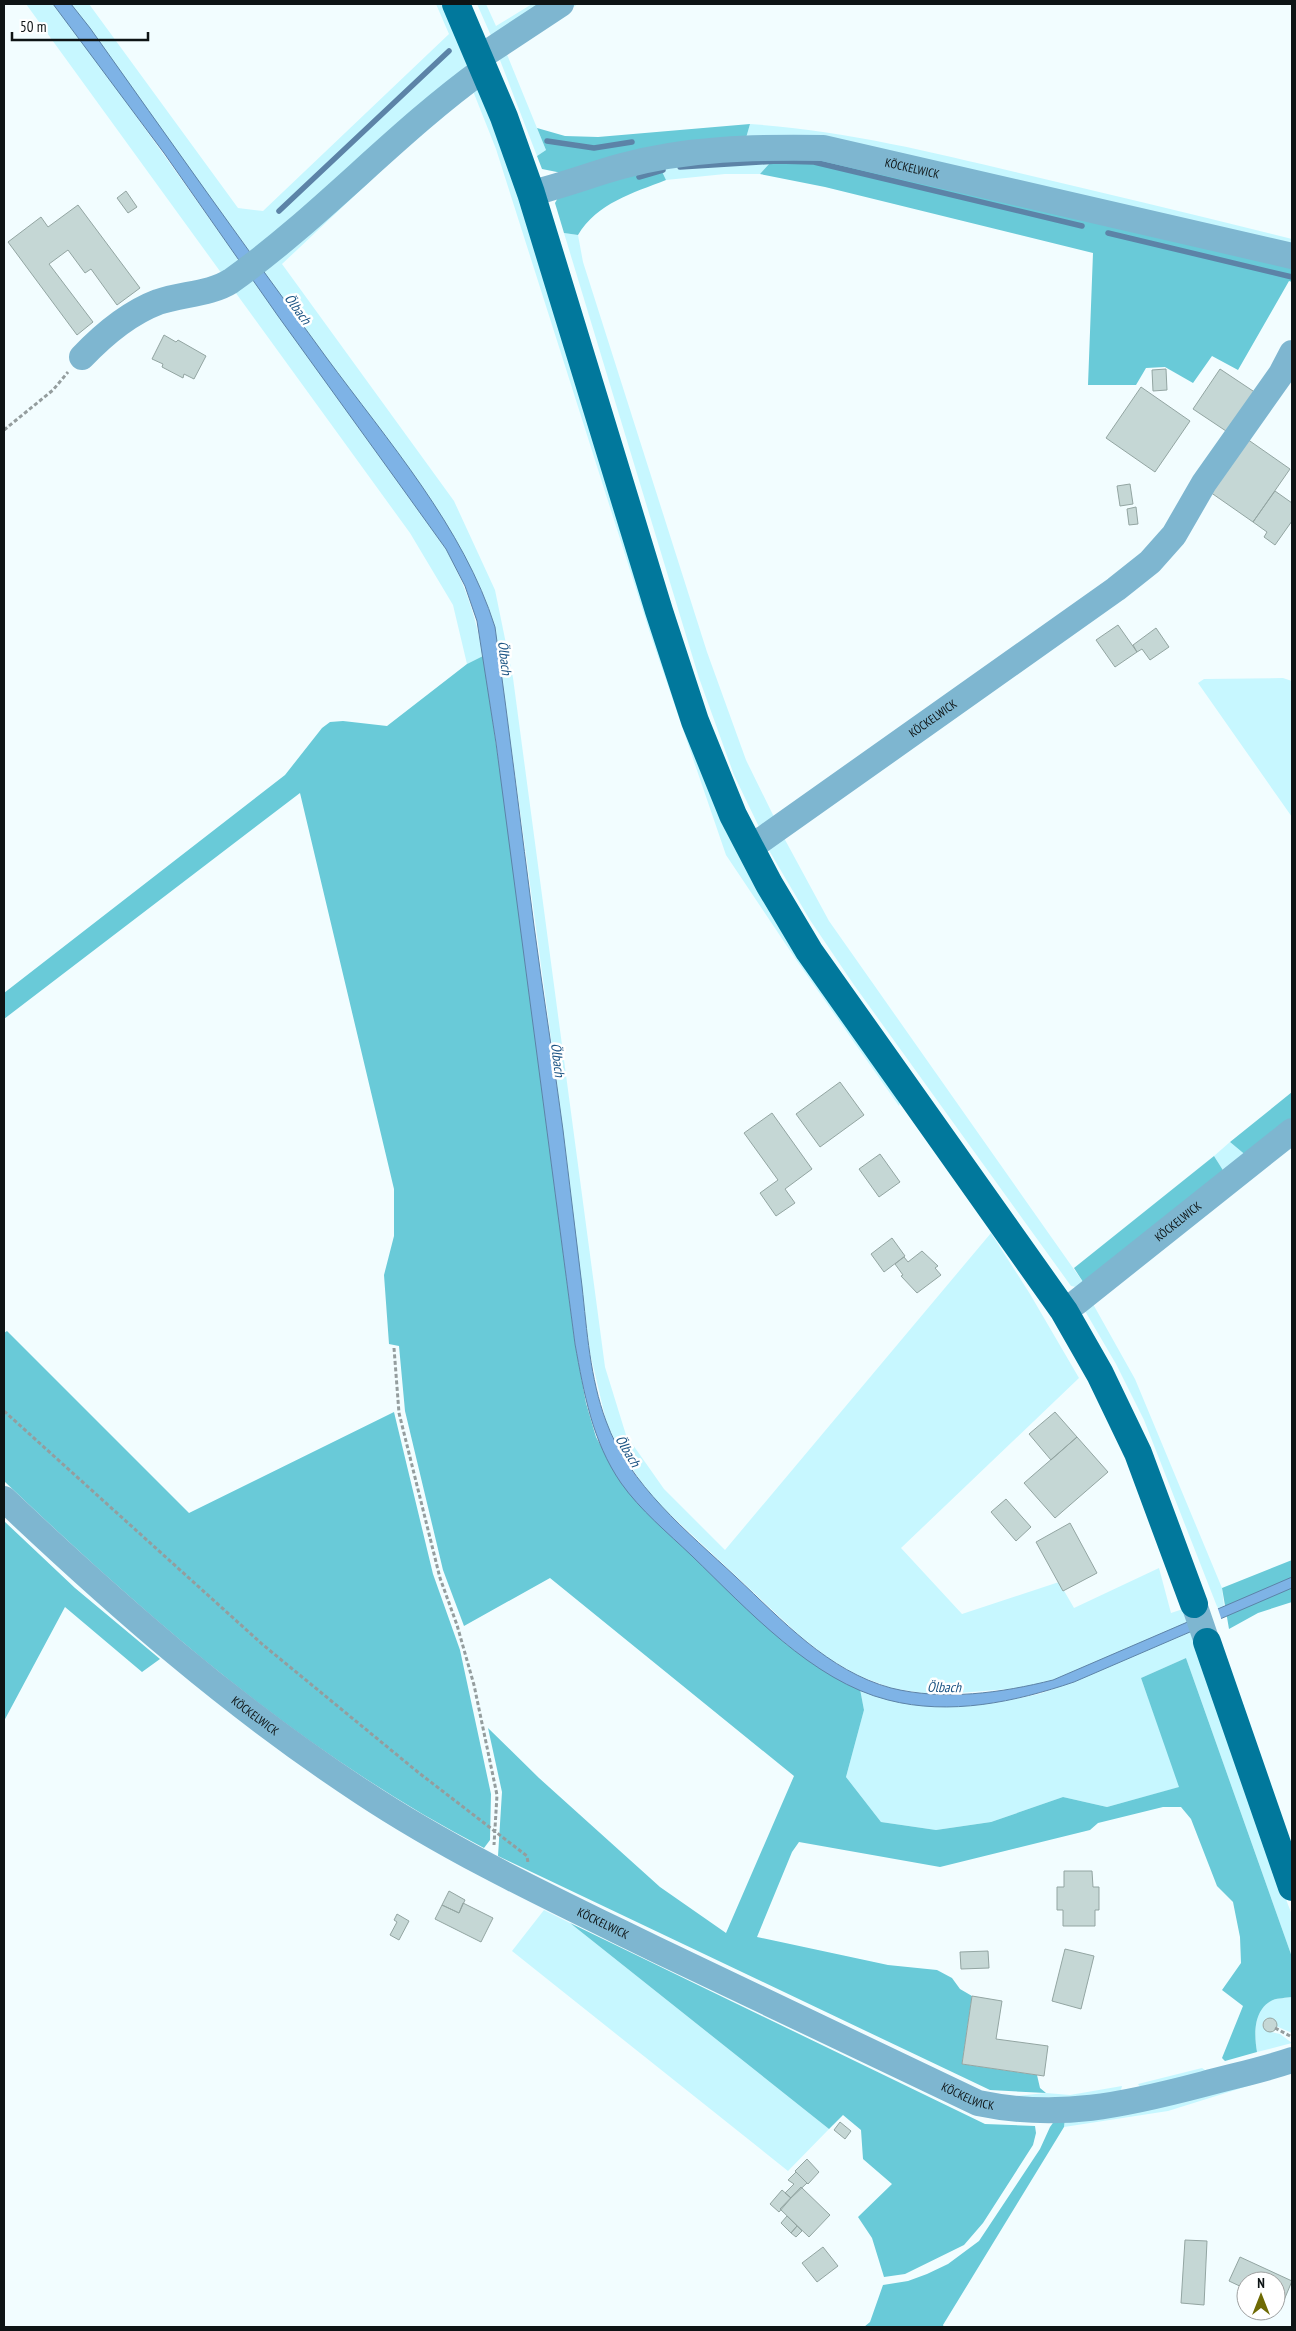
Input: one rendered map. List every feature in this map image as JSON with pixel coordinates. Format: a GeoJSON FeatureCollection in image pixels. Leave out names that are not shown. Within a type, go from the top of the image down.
{"type":"FeatureCollection","features":[{"type":"Feature","properties":{"kind":"main road"},"geometry":{"type":"LineString","coordinates":[[456,4],[482,63],[531,193],[659,611],[695,721],[733,814],[749,846],[809,951],[1064,1310],[1100,1374],[1138,1454],[1194,1604]]}},
{"type":"Feature","properties":{"kind":"main road"},"geometry":{"type":"LineString","coordinates":[[1207,1642],[1292,1886]]}},
{"type":"Feature","properties":{"kind":"street"},"geometry":{"type":"LineString","coordinates":[[82,357],[102,337],[140,311],[158,302],[228,282],[271,251],[314,216],[482,63],[560,4]]}},
{"type":"Feature","properties":{"kind":"street","name":"KÖCKELWICK"},"geometry":{"type":"LineString","coordinates":[[531,193],[623,166],[688,152],[750,147],[823,148],[1292,256]]}},
{"type":"Feature","properties":{"kind":"street","name":"KÖCKELWICK"},"geometry":{"type":"LineString","coordinates":[[749,846],[763,839],[1116,589],[1150,562],[1174,535],[1204,483],[1281,374],[1292,353]]}},
{"type":"Feature","properties":{"kind":"street","name":"KÖCKELWICK"},"geometry":{"type":"LineString","coordinates":[[1064,1310],[1077,1302],[1292,1131]]}},
{"type":"Feature","properties":{"kind":"street","name":"KÖCKELWICK"},"geometry":{"type":"LineString","coordinates":[[4,1498],[95,1586],[200,1673],[275,1732],[363,1793],[486,1864],[532,1888],[978,2103],[1028,2111],[1078,2110],[1149,2098],[1292,2060]]}},
{"type":"Feature","properties":{"kind":"street"},"geometry":{"type":"LineString","coordinates":[[1194,1604],[1207,1642]]}},
{"type":"Feature","properties":{"kind":"path"},"geometry":{"type":"LineString","coordinates":[[4,430],[53,390],[82,357]]}},
{"type":"Feature","properties":{"kind":"path"},"geometry":{"type":"LineString","coordinates":[[394,1348],[399,1413],[440,1578],[457,1626],[474,1686],[497,1795],[496,1843],[486,1864]]}},
{"type":"Feature","properties":{"kind":"path"},"geometry":{"type":"LineString","coordinates":[[4,1411],[262,1644],[419,1773],[496,1830],[527,1856],[532,1888]]}},
{"type":"Feature","properties":{"kind":"path"},"geometry":{"type":"LineString","coordinates":[[1275,2028],[1292,2037]]}},
{"type":"Feature","properties":{"kind":"shaded area"},"geometry":{"type":"Polygon","coordinates":[[[26,4],[53,4],[91,53],[446,549],[469,601],[477,626],[483,656],[467,664],[453,605],[410,533],[26,4]]]}},
{"type":"Feature","properties":{"kind":"shaded area"},"geometry":{"type":"Polygon","coordinates":[[[53,4],[71,4],[90,28],[266,275],[422,486],[464,555],[481,590],[495,627],[596,1388],[606,1421],[616,1444],[629,1466],[645,1487],[680,1525],[789,1627],[826,1657],[868,1680],[891,1688],[911,1692],[952,1695],[972,1694],[1013,1689],[1053,1680],[1292,1577],[1292,1588],[1074,1682],[1052,1689],[1006,1701],[959,1707],[911,1705],[860,1691],[833,1677],[782,1641],[655,1521],[621,1483],[603,1450],[590,1416],[575,1344],[496,743],[477,621],[465,586],[446,549],[278,316],[164,153],[53,4]]]}},
{"type":"Feature","properties":{"kind":"shaded area"},"geometry":{"type":"Polygon","coordinates":[[[71,4],[89,4],[238,208],[263,211],[449,34],[436,4],[447,4],[468,67],[254,258],[71,4]]]}},
{"type":"Feature","properties":{"kind":"shaded area"},"geometry":{"type":"Polygon","coordinates":[[[477,4],[486,4],[496,26],[532,4],[553,4],[492,38],[477,4]]]}},
{"type":"Feature","properties":{"kind":"shaded area"},"geometry":{"type":"Polygon","coordinates":[[[568,4],[578,4],[506,52],[546,150],[537,156],[498,55],[568,4]]]}},
{"type":"Feature","properties":{"kind":"shaded area"},"geometry":{"type":"Polygon","coordinates":[[[467,85],[477,85],[485,94],[517,182],[575,359],[663,656],[707,778],[747,863],[794,943],[846,1020],[902,1096],[899,1106],[797,961],[726,855],[651,636],[496,149],[471,86],[282,264],[454,501],[495,590],[513,678],[605,1367],[626,1435],[664,1489],[725,1550],[991,1233],[1030,1294],[1079,1378],[901,1548],[962,1614],[1059,1582],[1074,1608],[1159,1568],[1171,1613],[1186,1608],[1190,1621],[1053,1680],[1020,1688],[935,1695],[891,1688],[857,1675],[828,1658],[799,1635],[659,1504],[641,1482],[607,1425],[590,1353],[554,1061],[495,627],[485,600],[460,548],[429,499],[259,266],[304,230],[467,85]]]}},
{"type":"Feature","properties":{"kind":"shaded area"},"geometry":{"type":"Polygon","coordinates":[[[750,124],[851,136],[950,156],[1292,239],[1292,251],[746,138],[750,124]]]}},
{"type":"Feature","properties":{"kind":"shaded area"},"geometry":{"type":"Polygon","coordinates":[[[750,124],[746,138],[562,173],[542,169],[537,156],[546,150],[537,128],[565,136],[598,137],[750,124]]]}},
{"type":"Feature","properties":{"kind":"shaded area"},"geometry":{"type":"Polygon","coordinates":[[[779,153],[760,174],[725,174],[666,180],[658,163],[779,153]]]}},
{"type":"Feature","properties":{"kind":"shaded area"},"geometry":{"type":"Polygon","coordinates":[[[779,153],[812,154],[1292,266],[1292,282],[1289,281],[1238,370],[1212,356],[1193,383],[1165,367],[1146,368],[1136,385],[1088,385],[1093,253],[825,187],[760,174],[779,153]]]}},
{"type":"Feature","properties":{"kind":"shaded area"},"geometry":{"type":"Polygon","coordinates":[[[658,163],[666,180],[617,200],[605,207],[586,224],[578,235],[564,233],[555,203],[560,194],[658,163]]]}},
{"type":"Feature","properties":{"kind":"shaded area"},"geometry":{"type":"Polygon","coordinates":[[[564,233],[578,235],[583,262],[707,652],[746,760],[774,817],[760,829],[734,775],[699,678],[564,233]]]}},
{"type":"Feature","properties":{"kind":"shaded area"},"geometry":{"type":"Polygon","coordinates":[[[483,656],[506,812],[575,1344],[586,1403],[596,1437],[621,1483],[649,1514],[786,1644],[828,1673],[860,1689],[864,1710],[846,1777],[881,1822],[936,1830],[991,1822],[1063,1797],[1107,1807],[1179,1787],[1141,1678],[1186,1658],[1292,1957],[1292,1997],[1273,2000],[1266,2004],[1258,2016],[1255,2030],[1257,2052],[1225,2061],[1222,2058],[1243,2006],[1222,1990],[1241,1963],[1240,1937],[1233,1902],[1217,1886],[1191,1819],[1181,1807],[1163,1807],[1098,1823],[1090,1830],[940,1867],[799,1842],[792,1852],[757,1937],[888,1965],[937,1970],[952,1978],[960,1989],[972,1996],[962,2064],[1037,2075],[1040,2088],[1046,2093],[990,2090],[498,1856],[502,1792],[488,1728],[539,1778],[660,1887],[726,1933],[794,1776],[550,1578],[464,1626],[443,1570],[405,1411],[399,1346],[389,1344],[384,1275],[394,1236],[394,1189],[300,793],[4,1019],[4,993],[285,775],[322,728],[330,722],[343,721],[387,726],[467,664],[483,656]]]}},
{"type":"Feature","properties":{"kind":"shaded area"},"geometry":{"type":"Polygon","coordinates":[[[1283,678],[1292,681],[1292,817],[1198,683],[1204,679],[1283,678]]]}},
{"type":"Feature","properties":{"kind":"shaded area"},"geometry":{"type":"Polygon","coordinates":[[[783,836],[829,921],[1085,1285],[1071,1286],[854,985],[810,920],[767,847],[783,836]]]}},
{"type":"Feature","properties":{"kind":"shaded area"},"geometry":{"type":"Polygon","coordinates":[[[1292,1092],[1292,1123],[1248,1157],[1230,1142],[1292,1092]]]}},
{"type":"Feature","properties":{"kind":"shaded area"},"geometry":{"type":"Polygon","coordinates":[[[1230,1142],[1248,1157],[1226,1175],[1214,1156],[1230,1142]]]}},
{"type":"Feature","properties":{"kind":"shaded area"},"geometry":{"type":"Polygon","coordinates":[[[1214,1156],[1226,1175],[1085,1285],[1074,1268],[1214,1156]]]}},
{"type":"Feature","properties":{"kind":"shaded area"},"geometry":{"type":"Polygon","coordinates":[[[1093,1304],[1135,1379],[1222,1588],[1224,1606],[1218,1609],[1144,1420],[1116,1364],[1085,1311],[1093,1304]]]}},
{"type":"Feature","properties":{"kind":"shaded area"},"geometry":{"type":"Polygon","coordinates":[[[7,1331],[189,1513],[394,1412],[433,1574],[460,1650],[491,1794],[490,1840],[484,1848],[417,1811],[353,1771],[291,1727],[172,1633],[115,1584],[4,1481],[4,1333],[7,1331]]]}},
{"type":"Feature","properties":{"kind":"shaded area"},"geometry":{"type":"Polygon","coordinates":[[[4,1521],[75,1588],[160,1659],[142,1672],[65,1607],[4,1721],[4,1521]]]}},
{"type":"Feature","properties":{"kind":"shaded area"},"geometry":{"type":"Polygon","coordinates":[[[1292,1560],[1292,1602],[1258,1613],[1229,1629],[1222,1588],[1292,1560]]]}},
{"type":"Feature","properties":{"kind":"shaded area"},"geometry":{"type":"Polygon","coordinates":[[[1193,1630],[1265,1844],[1292,1915],[1292,1957],[1186,1658],[1141,1678],[1180,1787],[1107,1807],[1063,1797],[991,1822],[936,1830],[881,1822],[846,1777],[864,1710],[860,1689],[888,1700],[995,1703],[1039,1694],[1074,1682],[1193,1630]]]}},
{"type":"Feature","properties":{"kind":"shaded area"},"geometry":{"type":"Polygon","coordinates":[[[544,1910],[570,1923],[829,2129],[788,2171],[512,1951],[544,1910]]]}},
{"type":"Feature","properties":{"kind":"shaded area"},"geometry":{"type":"Polygon","coordinates":[[[570,1923],[985,2124],[1035,2126],[1036,2133],[1033,2145],[983,2223],[964,2245],[905,2274],[884,2277],[872,2238],[858,2217],[892,2184],[863,2159],[861,2130],[843,2115],[829,2129],[570,1923]]]}},
{"type":"Feature","properties":{"kind":"shaded area"},"geometry":{"type":"Polygon","coordinates":[[[1292,1997],[1292,2033],[1276,2026],[1273,2018],[1266,2018],[1262,2025],[1266,2031],[1280,2034],[1292,2043],[1257,2052],[1255,2030],[1258,2016],[1266,2004],[1273,2000],[1292,1997]]]}},
{"type":"Feature","properties":{"kind":"shaded area"},"geometry":{"type":"Polygon","coordinates":[[[1292,2067],[1292,2074],[1283,2075],[1168,2111],[1064,2127],[1065,2118],[1292,2067]]]}},
{"type":"Feature","properties":{"kind":"shaded area"},"geometry":{"type":"Polygon","coordinates":[[[1202,2068],[1208,2072],[1141,2088],[1138,2084],[1202,2068]]]}},
{"type":"Feature","properties":{"kind":"shaded area"},"geometry":{"type":"Polygon","coordinates":[[[1122,2086],[1120,2094],[1106,2098],[1005,2097],[1046,2093],[1070,2095],[1122,2086]]]}},
{"type":"Feature","properties":{"kind":"shaded area"},"geometry":{"type":"Polygon","coordinates":[[[1065,2118],[1064,2127],[943,2325],[944,2327],[864,2327],[870,2322],[883,2285],[908,2281],[927,2274],[948,2264],[979,2241],[1040,2149],[1050,2127],[1055,2120],[1065,2118]]]}},
{"type":"Feature","properties":{"kind":"pier"},"geometry":{"type":"Polygon","coordinates":[[[1217,1606],[1222,1621],[1194,1633],[1189,1618],[1217,1606]]]}},
{"type":"Feature","properties":{"kind":"building"},"geometry":{"type":"Polygon","coordinates":[[[126,191],[137,207],[128,213],[117,198],[126,191]]]}},
{"type":"Feature","properties":{"kind":"building"},"geometry":{"type":"Polygon","coordinates":[[[78,205],[140,288],[117,305],[91,269],[85,273],[68,250],[49,264],[93,322],[77,335],[8,242],[41,217],[48,227],[78,205]]]}},
{"type":"Feature","properties":{"kind":"building"},"geometry":{"type":"Polygon","coordinates":[[[164,335],[176,342],[178,340],[206,356],[194,379],[184,374],[183,378],[162,367],[163,364],[152,359],[164,335]]]}},
{"type":"Feature","properties":{"kind":"building"},"geometry":{"type":"Polygon","coordinates":[[[1166,369],[1167,390],[1153,391],[1152,370],[1166,369]]]}},
{"type":"Feature","properties":{"kind":"building"},"geometry":{"type":"Polygon","coordinates":[[[1220,369],[1259,395],[1232,435],[1193,409],[1220,369]]]}},
{"type":"Feature","properties":{"kind":"building"},"geometry":{"type":"Polygon","coordinates":[[[1141,387],[1190,421],[1155,472],[1106,438],[1141,387]]]}},
{"type":"Feature","properties":{"kind":"building"},"geometry":{"type":"Polygon","coordinates":[[[1247,439],[1290,469],[1253,522],[1210,492],[1247,439]]]}},
{"type":"Feature","properties":{"kind":"building"},"geometry":{"type":"Polygon","coordinates":[[[1130,484],[1133,504],[1120,506],[1117,486],[1130,484]]]}},
{"type":"Feature","properties":{"kind":"building"},"geometry":{"type":"Polygon","coordinates":[[[1275,491],[1292,503],[1292,521],[1275,545],[1264,537],[1267,532],[1253,522],[1275,491]]]}},
{"type":"Feature","properties":{"kind":"building"},"geometry":{"type":"Polygon","coordinates":[[[1136,507],[1138,524],[1129,525],[1127,509],[1136,507]]]}},
{"type":"Feature","properties":{"kind":"building"},"geometry":{"type":"Polygon","coordinates":[[[1118,625],[1137,652],[1115,667],[1096,640],[1118,625]]]}},
{"type":"Feature","properties":{"kind":"building"},"geometry":{"type":"Polygon","coordinates":[[[1156,628],[1169,647],[1150,660],[1142,649],[1137,652],[1133,645],[1156,628]]]}},
{"type":"Feature","properties":{"kind":"building"},"geometry":{"type":"Polygon","coordinates":[[[840,1082],[864,1115],[820,1147],[796,1114],[840,1082]]]}},
{"type":"Feature","properties":{"kind":"building"},"geometry":{"type":"Polygon","coordinates":[[[772,1113],[812,1169],[785,1189],[795,1203],[776,1216],[760,1193],[778,1180],[744,1133],[772,1113]]]}},
{"type":"Feature","properties":{"kind":"building"},"geometry":{"type":"Polygon","coordinates":[[[880,1154],[900,1182],[879,1197],[859,1169],[880,1154]]]}},
{"type":"Feature","properties":{"kind":"building"},"geometry":{"type":"Polygon","coordinates":[[[892,1238],[905,1256],[884,1272],[871,1254],[892,1238]]]}},
{"type":"Feature","properties":{"kind":"building"},"geometry":{"type":"Polygon","coordinates":[[[922,1251],[938,1266],[935,1268],[941,1275],[917,1293],[901,1276],[903,1275],[895,1264],[904,1257],[908,1262],[922,1251]]]}},
{"type":"Feature","properties":{"kind":"building"},"geometry":{"type":"Polygon","coordinates":[[[1055,1412],[1077,1437],[1051,1460],[1029,1434],[1055,1412]]]}},
{"type":"Feature","properties":{"kind":"building"},"geometry":{"type":"Polygon","coordinates":[[[1077,1437],[1108,1472],[1055,1518],[1024,1483],[1077,1437]]]}},
{"type":"Feature","properties":{"kind":"building"},"geometry":{"type":"Polygon","coordinates":[[[1006,1499],[1031,1527],[1016,1541],[991,1512],[1006,1499]]]}},
{"type":"Feature","properties":{"kind":"building"},"geometry":{"type":"Polygon","coordinates":[[[1070,1523],[1097,1573],[1063,1591],[1036,1542],[1070,1523]]]}},
{"type":"Feature","properties":{"kind":"building"},"geometry":{"type":"Polygon","coordinates":[[[1064,1871],[1092,1871],[1093,1887],[1099,1887],[1099,1910],[1095,1910],[1095,1926],[1063,1926],[1063,1910],[1057,1910],[1057,1887],[1064,1887],[1064,1871]]]}},
{"type":"Feature","properties":{"kind":"building"},"geometry":{"type":"Polygon","coordinates":[[[449,1891],[465,1900],[459,1913],[442,1905],[449,1891]]]}},
{"type":"Feature","properties":{"kind":"building"},"geometry":{"type":"Polygon","coordinates":[[[463,1903],[493,1918],[481,1942],[435,1919],[442,1905],[459,1913],[463,1903]]]}},
{"type":"Feature","properties":{"kind":"building"},"geometry":{"type":"Polygon","coordinates":[[[397,1914],[409,1921],[399,1940],[390,1935],[397,1922],[394,1920],[397,1914]]]}},
{"type":"Feature","properties":{"kind":"building"},"geometry":{"type":"Polygon","coordinates":[[[1065,1949],[1094,1956],[1081,2009],[1052,2001],[1065,1949]]]}},
{"type":"Feature","properties":{"kind":"building"},"geometry":{"type":"Polygon","coordinates":[[[988,1951],[989,1968],[961,1969],[960,1952],[988,1951]]]}},
{"type":"Feature","properties":{"kind":"building"},"geometry":{"type":"Polygon","coordinates":[[[972,1996],[1002,2001],[996,2039],[1048,2046],[1044,2076],[962,2064],[972,1996]]]}},
{"type":"Feature","properties":{"kind":"building"},"geometry":{"type":"Polygon","coordinates":[[[1270,2018],[1275,2020],[1277,2025],[1275,2030],[1270,2032],[1265,2030],[1263,2025],[1265,2020],[1270,2018]]]}},
{"type":"Feature","properties":{"kind":"building"},"geometry":{"type":"Polygon","coordinates":[[[840,2122],[851,2131],[845,2139],[834,2130],[840,2122]]]}},
{"type":"Feature","properties":{"kind":"building"},"geometry":{"type":"Polygon","coordinates":[[[807,2159],[819,2172],[808,2184],[795,2171],[807,2159]]]}},
{"type":"Feature","properties":{"kind":"building"},"geometry":{"type":"Polygon","coordinates":[[[796,2172],[807,2183],[791,2198],[785,2193],[794,2184],[788,2180],[796,2172]]]}},
{"type":"Feature","properties":{"kind":"building"},"geometry":{"type":"Polygon","coordinates":[[[801,2187],[830,2215],[809,2237],[780,2209],[801,2187]]]}},
{"type":"Feature","properties":{"kind":"building"},"geometry":{"type":"Polygon","coordinates":[[[782,2190],[791,2198],[779,2212],[770,2204],[782,2190]]]}},
{"type":"Feature","properties":{"kind":"building"},"geometry":{"type":"Polygon","coordinates":[[[787,2216],[797,2226],[791,2233],[781,2223],[787,2216]]]}},
{"type":"Feature","properties":{"kind":"building"},"geometry":{"type":"Polygon","coordinates":[[[797,2226],[802,2231],[796,2237],[791,2233],[797,2226]]]}},
{"type":"Feature","properties":{"kind":"building"},"geometry":{"type":"Polygon","coordinates":[[[1185,2240],[1207,2241],[1204,2305],[1181,2303],[1185,2240]]]}},
{"type":"Feature","properties":{"kind":"building"},"geometry":{"type":"Polygon","coordinates":[[[823,2247],[838,2266],[817,2282],[802,2263],[823,2247]]]}},
{"type":"Feature","properties":{"kind":"building"},"geometry":{"type":"Polygon","coordinates":[[[1240,2257],[1270,2271],[1236,2271],[1236,2284],[1229,2281],[1240,2257]]]}},
{"type":"Feature","properties":{"kind":"building"},"geometry":{"type":"Polygon","coordinates":[[[1286,2278],[1292,2281],[1286,2295],[1286,2278]]]}},
{"type":"Feature","properties":{"kind":"waterway"},"geometry":{"type":"LineString","coordinates":[[279,211],[449,51]]}},
{"type":"Feature","properties":{"kind":"waterway"},"geometry":{"type":"LineString","coordinates":[[547,141],[594,148],[632,142]]}},
{"type":"Feature","properties":{"kind":"waterway"},"geometry":{"type":"LineString","coordinates":[[680,167],[777,161],[814,162],[1082,226]]}},
{"type":"Feature","properties":{"kind":"waterway"},"geometry":{"type":"LineString","coordinates":[[639,177],[663,170]]}},
{"type":"Feature","properties":{"kind":"waterway"},"geometry":{"type":"LineString","coordinates":[[1108,233],[1292,277]]}},
{"type":"Feature","properties":{"kind":"water label","name":"Ölbach"},"geometry":{"type":"Point","coordinates":[298,309]}},
{"type":"Feature","properties":{"kind":"water label","name":"Ölbach"},"geometry":{"type":"Point","coordinates":[505,658]}},
{"type":"Feature","properties":{"kind":"water label","name":"Ölbach"},"geometry":{"type":"Point","coordinates":[558,1060]}},
{"type":"Feature","properties":{"kind":"water label","name":"Ölbach"},"geometry":{"type":"Point","coordinates":[628,1451]}},
{"type":"Feature","properties":{"kind":"water label","name":"Ölbach"},"geometry":{"type":"Point","coordinates":[944,1687]}}]}
